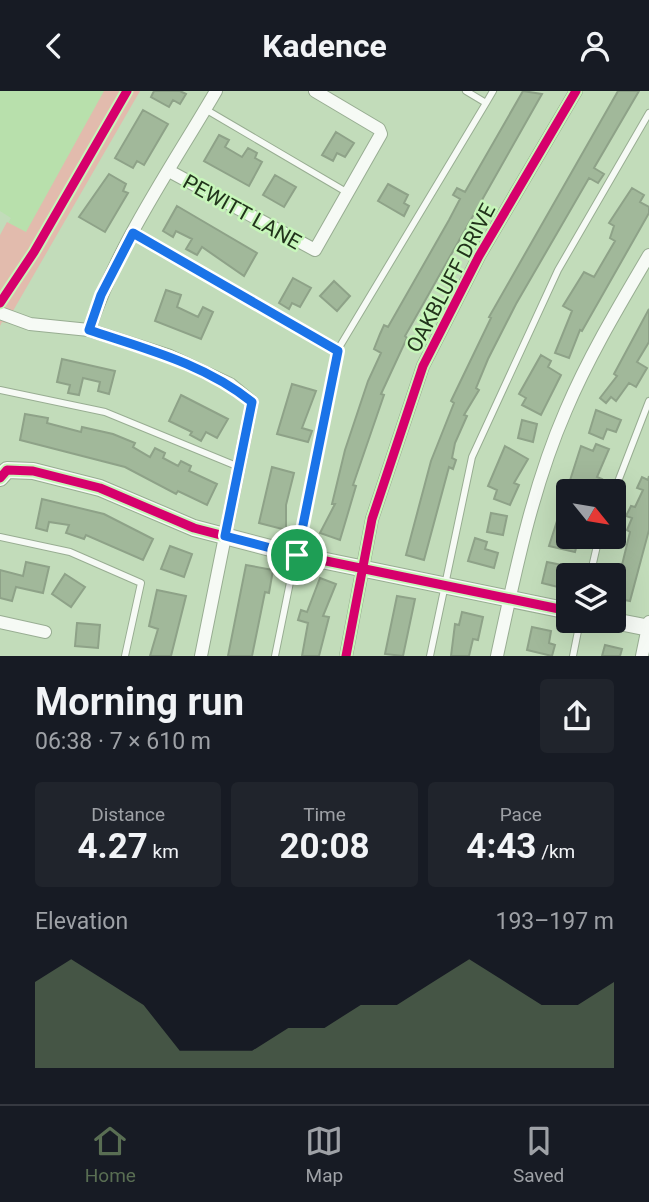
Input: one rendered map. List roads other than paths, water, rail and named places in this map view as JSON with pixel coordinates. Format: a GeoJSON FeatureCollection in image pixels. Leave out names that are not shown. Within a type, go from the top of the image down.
{"type":"FeatureCollection","features":[{"type":"Feature","properties":{"kind":"street"},"geometry":{"type":"LineString","coordinates":[[89,330],[101,295],[133,233],[216,91]]}},
{"type":"Feature","properties":{"kind":"street"},"geometry":{"type":"LineString","coordinates":[[315,91],[379,129],[381,134],[349,193]]}},
{"type":"Feature","properties":{"kind":"street","name":"OAKBLUFF DRIVE"},"geometry":{"type":"LineString","coordinates":[[346,656],[372,519],[437,334],[479,256],[576,91]]}},
{"type":"Feature","properties":{"kind":"street","name":"PEWITT LANE"},"geometry":{"type":"LineString","coordinates":[[169,171],[315,250],[349,193]]}},
{"type":"Feature","properties":{"kind":"street"},"geometry":{"type":"LineString","coordinates":[[497,656],[524,535],[565,412],[600,340],[649,255]]}},
{"type":"Feature","properties":{"kind":"street"},"geometry":{"type":"LineString","coordinates":[[0,313],[30,324],[89,330],[170,356],[230,384],[252,402],[201,656]]}},
{"type":"Feature","properties":{"kind":"street"},"geometry":{"type":"LineString","coordinates":[[0,478],[7,470],[33,471],[100,488],[194,528],[297,555],[556,608]]}},
{"type":"Feature","properties":{"kind":"street"},"geometry":{"type":"LineString","coordinates":[[0,622],[45,632]]}},
{"type":"Feature","properties":{"kind":"street"},"geometry":{"type":"LineString","coordinates":[[626,623],[649,626],[642,656]]}},
{"type":"Feature","properties":{"kind":"lane"},"geometry":{"type":"LineString","coordinates":[[466,91],[486,103]]}},
{"type":"Feature","properties":{"kind":"lane"},"geometry":{"type":"LineString","coordinates":[[275,656],[338,351],[493,91]]}},
{"type":"Feature","properties":{"kind":"lane"},"geometry":{"type":"LineString","coordinates":[[205,109],[349,193]]}},
{"type":"Feature","properties":{"kind":"lane"},"geometry":{"type":"LineString","coordinates":[[430,656],[472,457],[558,270],[649,113]]}},
{"type":"Feature","properties":{"kind":"lane"},"geometry":{"type":"LineString","coordinates":[[133,233],[338,351]]}},
{"type":"Feature","properties":{"kind":"lane"},"geometry":{"type":"LineString","coordinates":[[0,390],[105,412],[239,467]]}},
{"type":"Feature","properties":{"kind":"lane"},"geometry":{"type":"LineString","coordinates":[[619,479],[649,401]]}},
{"type":"Feature","properties":{"kind":"lane"},"geometry":{"type":"LineString","coordinates":[[0,537],[70,552],[141,583],[125,656]]}},
{"type":"Feature","properties":{"kind":"lane"},"geometry":{"type":"LineString","coordinates":[[573,656],[578,633]]}}]}
